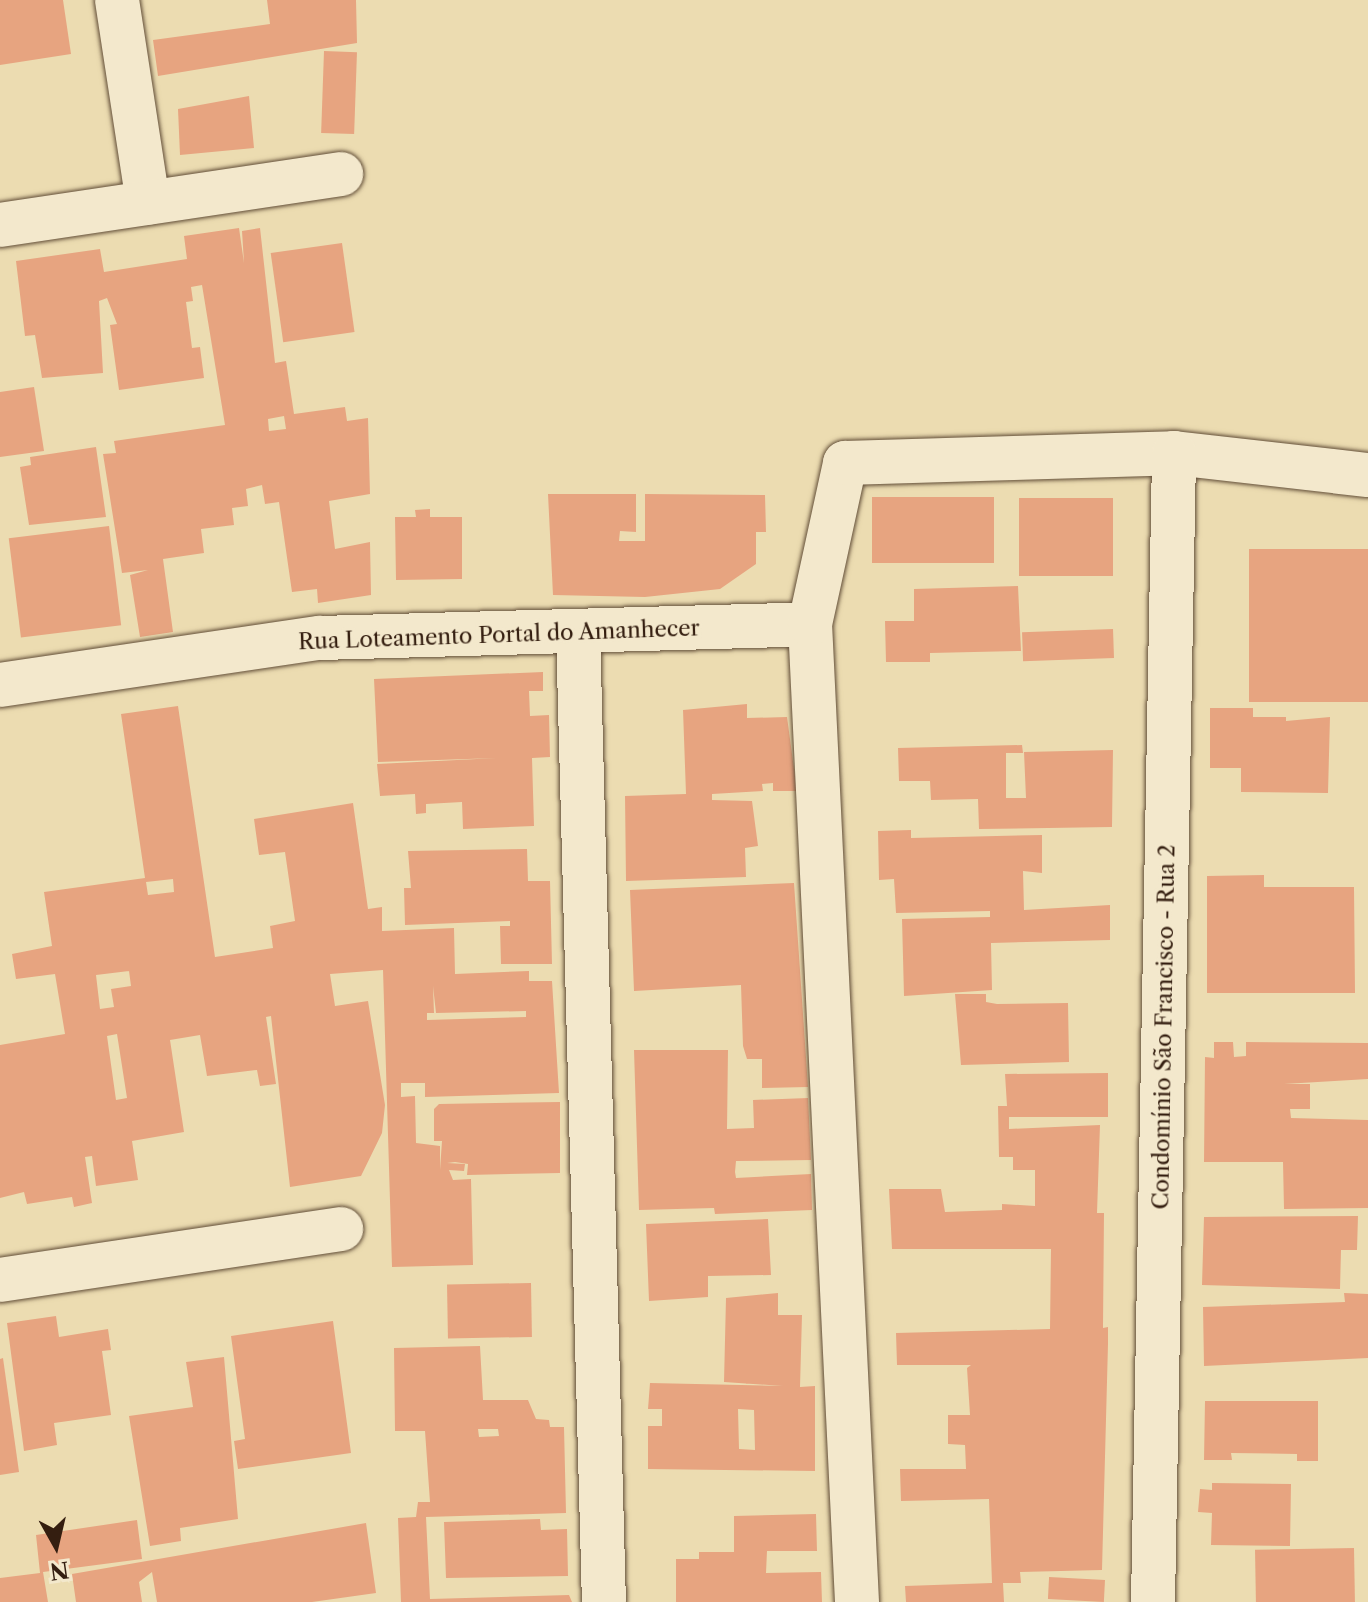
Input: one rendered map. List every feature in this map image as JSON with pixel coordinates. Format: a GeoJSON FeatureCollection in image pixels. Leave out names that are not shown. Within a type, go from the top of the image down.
{"type":"FeatureCollection","features":[{"type":"Feature","properties":{"kind":"street"},"geometry":{"type":"LineString","coordinates":[[117,0],[148,203]]}},
{"type":"Feature","properties":{"kind":"street"},"geometry":{"type":"LineString","coordinates":[[0,225],[341,174]]}},
{"type":"Feature","properties":{"kind":"street"},"geometry":{"type":"LineString","coordinates":[[857,1602],[810,624],[845,463],[1174,453],[1368,475]]}},
{"type":"Feature","properties":{"kind":"street","name":"Condomínio São Francisco - Rua 2"},"geometry":{"type":"LineString","coordinates":[[1153,1602],[1174,453]]}},
{"type":"Feature","properties":{"kind":"street","name":"Rua Loteamento Portal do Amanhecer"},"geometry":{"type":"LineString","coordinates":[[0,685],[320,638],[810,624]]}},
{"type":"Feature","properties":{"kind":"street"},"geometry":{"type":"LineString","coordinates":[[578,631],[604,1602]]}},
{"type":"Feature","properties":{"kind":"street"},"geometry":{"type":"LineString","coordinates":[[0,1280],[341,1229]]}},
{"type":"Feature","properties":{"kind":"building"},"geometry":{"type":"Polygon","coordinates":[[[0,0],[63,0],[71,54],[0,65],[0,0]]]}},
{"type":"Feature","properties":{"kind":"building"},"geometry":{"type":"Polygon","coordinates":[[[267,0],[356,0],[357,43],[158,76],[153,40],[270,24],[267,0]]]}},
{"type":"Feature","properties":{"kind":"building"},"geometry":{"type":"Polygon","coordinates":[[[324,51],[357,52],[354,134],[321,133],[324,51]]]}},
{"type":"Feature","properties":{"kind":"building"},"geometry":{"type":"Polygon","coordinates":[[[249,96],[254,148],[180,155],[178,109],[249,96]]]}},
{"type":"Feature","properties":{"kind":"building"},"geometry":{"type":"Polygon","coordinates":[[[239,228],[244,263],[242,231],[260,228],[275,363],[286,361],[294,414],[345,407],[347,421],[368,418],[370,494],[329,501],[335,549],[370,542],[371,595],[318,603],[317,589],[292,592],[279,502],[265,504],[262,485],[246,489],[248,506],[232,508],[234,525],[201,529],[204,553],[163,559],[173,632],[140,637],[130,575],[148,570],[122,573],[103,454],[116,453],[114,441],[225,425],[202,285],[191,287],[193,301],[186,302],[192,348],[200,347],[204,378],[119,390],[110,325],[117,324],[107,298],[99,301],[103,373],[42,378],[35,335],[25,336],[16,261],[100,249],[104,272],[187,259],[184,236],[239,228]],[[284,416],[268,419],[269,431],[286,429],[284,416]]]}},
{"type":"Feature","properties":{"kind":"building"},"geometry":{"type":"Polygon","coordinates":[[[342,243],[355,332],[283,342],[271,253],[342,243]]]}},
{"type":"Feature","properties":{"kind":"building"},"geometry":{"type":"Polygon","coordinates":[[[34,387],[44,451],[0,457],[0,392],[34,387]]]}},
{"type":"Feature","properties":{"kind":"building"},"geometry":{"type":"Polygon","coordinates":[[[96,447],[106,517],[29,525],[20,467],[31,465],[30,457],[96,447]]]}},
{"type":"Feature","properties":{"kind":"building"},"geometry":{"type":"Polygon","coordinates":[[[548,494],[636,494],[636,532],[620,531],[619,541],[645,541],[645,494],[765,495],[766,532],[756,532],[756,564],[720,589],[645,597],[553,595],[548,494]]]}},
{"type":"Feature","properties":{"kind":"building"},"geometry":{"type":"Polygon","coordinates":[[[872,497],[994,497],[994,563],[872,563],[872,497]]]}},
{"type":"Feature","properties":{"kind":"building"},"geometry":{"type":"Polygon","coordinates":[[[1019,498],[1113,498],[1113,576],[1019,576],[1019,498]]]}},
{"type":"Feature","properties":{"kind":"building"},"geometry":{"type":"Polygon","coordinates":[[[430,509],[430,517],[462,517],[462,579],[396,580],[395,517],[416,517],[415,510],[430,509]]]}},
{"type":"Feature","properties":{"kind":"building"},"geometry":{"type":"Polygon","coordinates":[[[109,526],[121,625],[21,638],[9,538],[109,526]]]}},
{"type":"Feature","properties":{"kind":"building"},"geometry":{"type":"Polygon","coordinates":[[[1249,549],[1368,549],[1368,702],[1249,702],[1249,549]]]}},
{"type":"Feature","properties":{"kind":"building"},"geometry":{"type":"Polygon","coordinates":[[[1018,586],[1021,651],[930,653],[930,662],[886,662],[885,621],[914,621],[914,589],[1018,586]]]}},
{"type":"Feature","properties":{"kind":"building"},"geometry":{"type":"Polygon","coordinates":[[[1113,629],[1114,658],[1023,661],[1022,632],[1113,629]]]}},
{"type":"Feature","properties":{"kind":"building"},"geometry":{"type":"Polygon","coordinates":[[[543,672],[543,691],[529,691],[530,716],[549,715],[550,757],[532,758],[534,826],[463,829],[462,802],[426,804],[426,813],[416,814],[415,794],[380,796],[377,764],[497,758],[378,762],[374,679],[543,672]]]}},
{"type":"Feature","properties":{"kind":"building"},"geometry":{"type":"Polygon","coordinates":[[[747,704],[747,718],[787,717],[797,791],[773,791],[773,783],[762,784],[763,791],[712,794],[712,800],[752,801],[758,846],[745,848],[746,877],[626,881],[625,796],[686,794],[683,710],[747,704]]]}},
{"type":"Feature","properties":{"kind":"building"},"geometry":{"type":"Polygon","coordinates":[[[178,706],[215,957],[273,948],[270,926],[295,921],[285,852],[259,855],[254,819],[353,803],[368,909],[382,907],[382,931],[454,928],[455,974],[529,971],[529,981],[552,981],[559,1093],[425,1097],[425,1083],[401,1083],[401,1097],[415,1096],[416,1143],[440,1146],[440,1170],[442,1141],[434,1141],[434,1109],[439,1104],[560,1102],[560,1173],[467,1175],[468,1164],[447,1163],[465,1164],[464,1171],[449,1170],[453,1180],[471,1179],[473,1265],[392,1267],[383,970],[330,974],[335,1006],[368,1001],[385,1105],[382,1133],[361,1176],[290,1187],[271,1016],[266,1017],[276,1084],[260,1086],[257,1070],[207,1076],[200,1035],[170,1040],[184,1132],[132,1141],[138,1180],[96,1186],[92,1156],[85,1157],[92,1203],[74,1207],[72,1197],[27,1204],[24,1192],[0,1198],[0,1045],[65,1034],[55,974],[16,979],[12,954],[52,946],[44,892],[145,878],[121,714],[178,706]],[[173,879],[146,882],[148,895],[174,892],[173,879]],[[129,971],[96,975],[100,1009],[114,1007],[111,989],[131,986],[129,971]],[[433,986],[434,1013],[427,1013],[427,1020],[526,1017],[526,1011],[436,1013],[433,986]],[[117,1034],[107,1036],[116,1100],[127,1098],[117,1034]]]}},
{"type":"Feature","properties":{"kind":"building"},"geometry":{"type":"Polygon","coordinates":[[[1210,708],[1253,708],[1253,717],[1286,717],[1286,721],[1330,717],[1328,793],[1241,792],[1241,768],[1210,768],[1210,708]]]}},
{"type":"Feature","properties":{"kind":"building"},"geometry":{"type":"Polygon","coordinates":[[[1022,745],[1023,753],[1006,753],[1006,798],[1026,798],[1024,752],[1113,750],[1112,827],[979,829],[978,799],[931,800],[930,781],[899,781],[898,748],[1022,745]]]}},
{"type":"Feature","properties":{"kind":"building"},"geometry":{"type":"Polygon","coordinates":[[[911,830],[911,838],[1042,835],[1042,873],[1023,871],[1024,910],[1110,905],[1110,940],[991,943],[992,990],[904,996],[902,919],[990,917],[990,911],[896,913],[894,879],[879,880],[878,831],[911,830]]]}},
{"type":"Feature","properties":{"kind":"building"},"geometry":{"type":"Polygon","coordinates":[[[527,849],[528,881],[550,881],[552,964],[501,964],[500,926],[510,926],[510,921],[405,925],[404,888],[411,888],[408,851],[527,849]]]}},
{"type":"Feature","properties":{"kind":"building"},"geometry":{"type":"Polygon","coordinates":[[[1264,875],[1264,887],[1354,887],[1355,993],[1207,993],[1207,876],[1264,875]]]}},
{"type":"Feature","properties":{"kind":"building"},"geometry":{"type":"Polygon","coordinates":[[[794,883],[808,1087],[762,1088],[762,1059],[747,1059],[743,1046],[741,985],[634,991],[630,890],[794,883]]]}},
{"type":"Feature","properties":{"kind":"building"},"geometry":{"type":"Polygon","coordinates":[[[955,994],[986,994],[986,1002],[997,1004],[1068,1003],[1069,1062],[961,1065],[955,994]]]}},
{"type":"Feature","properties":{"kind":"building"},"geometry":{"type":"Polygon","coordinates":[[[1214,1042],[1233,1042],[1234,1057],[1246,1056],[1246,1042],[1368,1043],[1368,1079],[1284,1084],[1310,1084],[1310,1109],[1290,1109],[1291,1118],[1368,1120],[1368,1208],[1284,1209],[1283,1162],[1204,1162],[1205,1057],[1214,1058],[1214,1042]]]}},
{"type":"Feature","properties":{"kind":"building"},"geometry":{"type":"Polygon","coordinates":[[[634,1050],[728,1050],[727,1129],[754,1128],[753,1100],[808,1098],[811,1160],[736,1161],[735,1172],[736,1178],[811,1174],[812,1210],[715,1214],[714,1208],[639,1210],[634,1050]]]}},
{"type":"Feature","properties":{"kind":"building"},"geometry":{"type":"Polygon","coordinates":[[[1108,1073],[1108,1117],[1009,1117],[1009,1129],[1100,1125],[1097,1213],[1104,1213],[1103,1328],[1108,1327],[1102,1570],[1020,1572],[1021,1583],[1003,1583],[1004,1602],[906,1602],[905,1586],[992,1583],[989,1499],[901,1501],[900,1469],[966,1469],[965,1445],[948,1444],[948,1415],[970,1415],[967,1368],[971,1365],[897,1365],[896,1333],[1050,1329],[1051,1249],[892,1249],[889,1189],[941,1189],[945,1212],[1002,1210],[1002,1204],[1035,1206],[1035,1170],[1013,1170],[1013,1157],[999,1157],[998,1106],[1007,1106],[1005,1074],[1108,1073]]]}},
{"type":"Feature","properties":{"kind":"building"},"geometry":{"type":"Polygon","coordinates":[[[1358,1216],[1357,1250],[1341,1250],[1340,1289],[1202,1285],[1204,1217],[1358,1216]]]}},
{"type":"Feature","properties":{"kind":"building"},"geometry":{"type":"Polygon","coordinates":[[[768,1219],[771,1275],[708,1276],[708,1297],[649,1301],[646,1224],[768,1219]]]}},
{"type":"Feature","properties":{"kind":"building"},"geometry":{"type":"Polygon","coordinates":[[[531,1283],[532,1337],[448,1338],[447,1284],[531,1283]]]}},
{"type":"Feature","properties":{"kind":"building"},"geometry":{"type":"Polygon","coordinates":[[[778,1293],[778,1315],[802,1315],[800,1387],[815,1386],[815,1471],[648,1469],[648,1426],[662,1426],[662,1409],[648,1409],[650,1383],[783,1386],[724,1382],[726,1298],[778,1293]],[[738,1409],[739,1449],[755,1450],[754,1410],[738,1409]]]}},
{"type":"Feature","properties":{"kind":"building"},"geometry":{"type":"Polygon","coordinates":[[[1344,1293],[1368,1294],[1368,1358],[1204,1366],[1203,1307],[1345,1302],[1344,1293]]]}},
{"type":"Feature","properties":{"kind":"building"},"geometry":{"type":"Polygon","coordinates":[[[56,1316],[59,1337],[108,1329],[111,1350],[102,1351],[111,1415],[54,1423],[57,1445],[24,1451],[7,1323],[56,1316]]]}},
{"type":"Feature","properties":{"kind":"building"},"geometry":{"type":"Polygon","coordinates":[[[333,1321],[351,1453],[238,1469],[234,1441],[245,1439],[231,1336],[333,1321]]]}},
{"type":"Feature","properties":{"kind":"building"},"geometry":{"type":"Polygon","coordinates":[[[480,1346],[483,1400],[528,1400],[536,1419],[549,1420],[550,1427],[564,1427],[566,1513],[426,1517],[430,1599],[569,1595],[572,1602],[401,1602],[398,1518],[416,1517],[418,1502],[430,1502],[425,1431],[395,1431],[394,1348],[480,1346]],[[478,1429],[479,1437],[499,1436],[498,1429],[478,1429]]]}},
{"type":"Feature","properties":{"kind":"building"},"geometry":{"type":"Polygon","coordinates":[[[224,1357],[238,1519],[180,1528],[181,1541],[150,1546],[129,1416],[193,1407],[186,1362],[224,1357]]]}},
{"type":"Feature","properties":{"kind":"building"},"geometry":{"type":"Polygon","coordinates":[[[3,1358],[19,1472],[0,1475],[0,1359],[3,1358]]]}},
{"type":"Feature","properties":{"kind":"building"},"geometry":{"type":"Polygon","coordinates":[[[1205,1401],[1318,1401],[1318,1461],[1297,1461],[1297,1454],[1231,1453],[1232,1460],[1204,1460],[1205,1401]]]}},
{"type":"Feature","properties":{"kind":"building"},"geometry":{"type":"Polygon","coordinates":[[[1212,1483],[1291,1484],[1290,1546],[1211,1545],[1212,1513],[1198,1512],[1200,1489],[1212,1490],[1212,1483]]]}},
{"type":"Feature","properties":{"kind":"building"},"geometry":{"type":"Polygon","coordinates":[[[816,1514],[817,1551],[767,1551],[766,1573],[821,1572],[822,1602],[676,1602],[676,1559],[699,1559],[699,1552],[734,1552],[734,1516],[816,1514]]]}},
{"type":"Feature","properties":{"kind":"building"},"geometry":{"type":"Polygon","coordinates":[[[540,1519],[541,1530],[567,1529],[568,1576],[446,1578],[444,1522],[540,1519]]]}},
{"type":"Feature","properties":{"kind":"building"},"geometry":{"type":"Polygon","coordinates":[[[137,1520],[142,1559],[43,1572],[48,1602],[0,1602],[0,1578],[40,1573],[36,1535],[137,1520]]]}},
{"type":"Feature","properties":{"kind":"building"},"geometry":{"type":"Polygon","coordinates":[[[366,1523],[376,1593],[312,1602],[157,1602],[152,1572],[139,1582],[142,1602],[76,1602],[72,1574],[366,1523]]]}},
{"type":"Feature","properties":{"kind":"building"},"geometry":{"type":"Polygon","coordinates":[[[1354,1548],[1355,1602],[1256,1602],[1255,1550],[1354,1548]]]}},
{"type":"Feature","properties":{"kind":"building"},"geometry":{"type":"Polygon","coordinates":[[[1049,1577],[1105,1580],[1104,1602],[1048,1599],[1049,1577]]]}}]}
